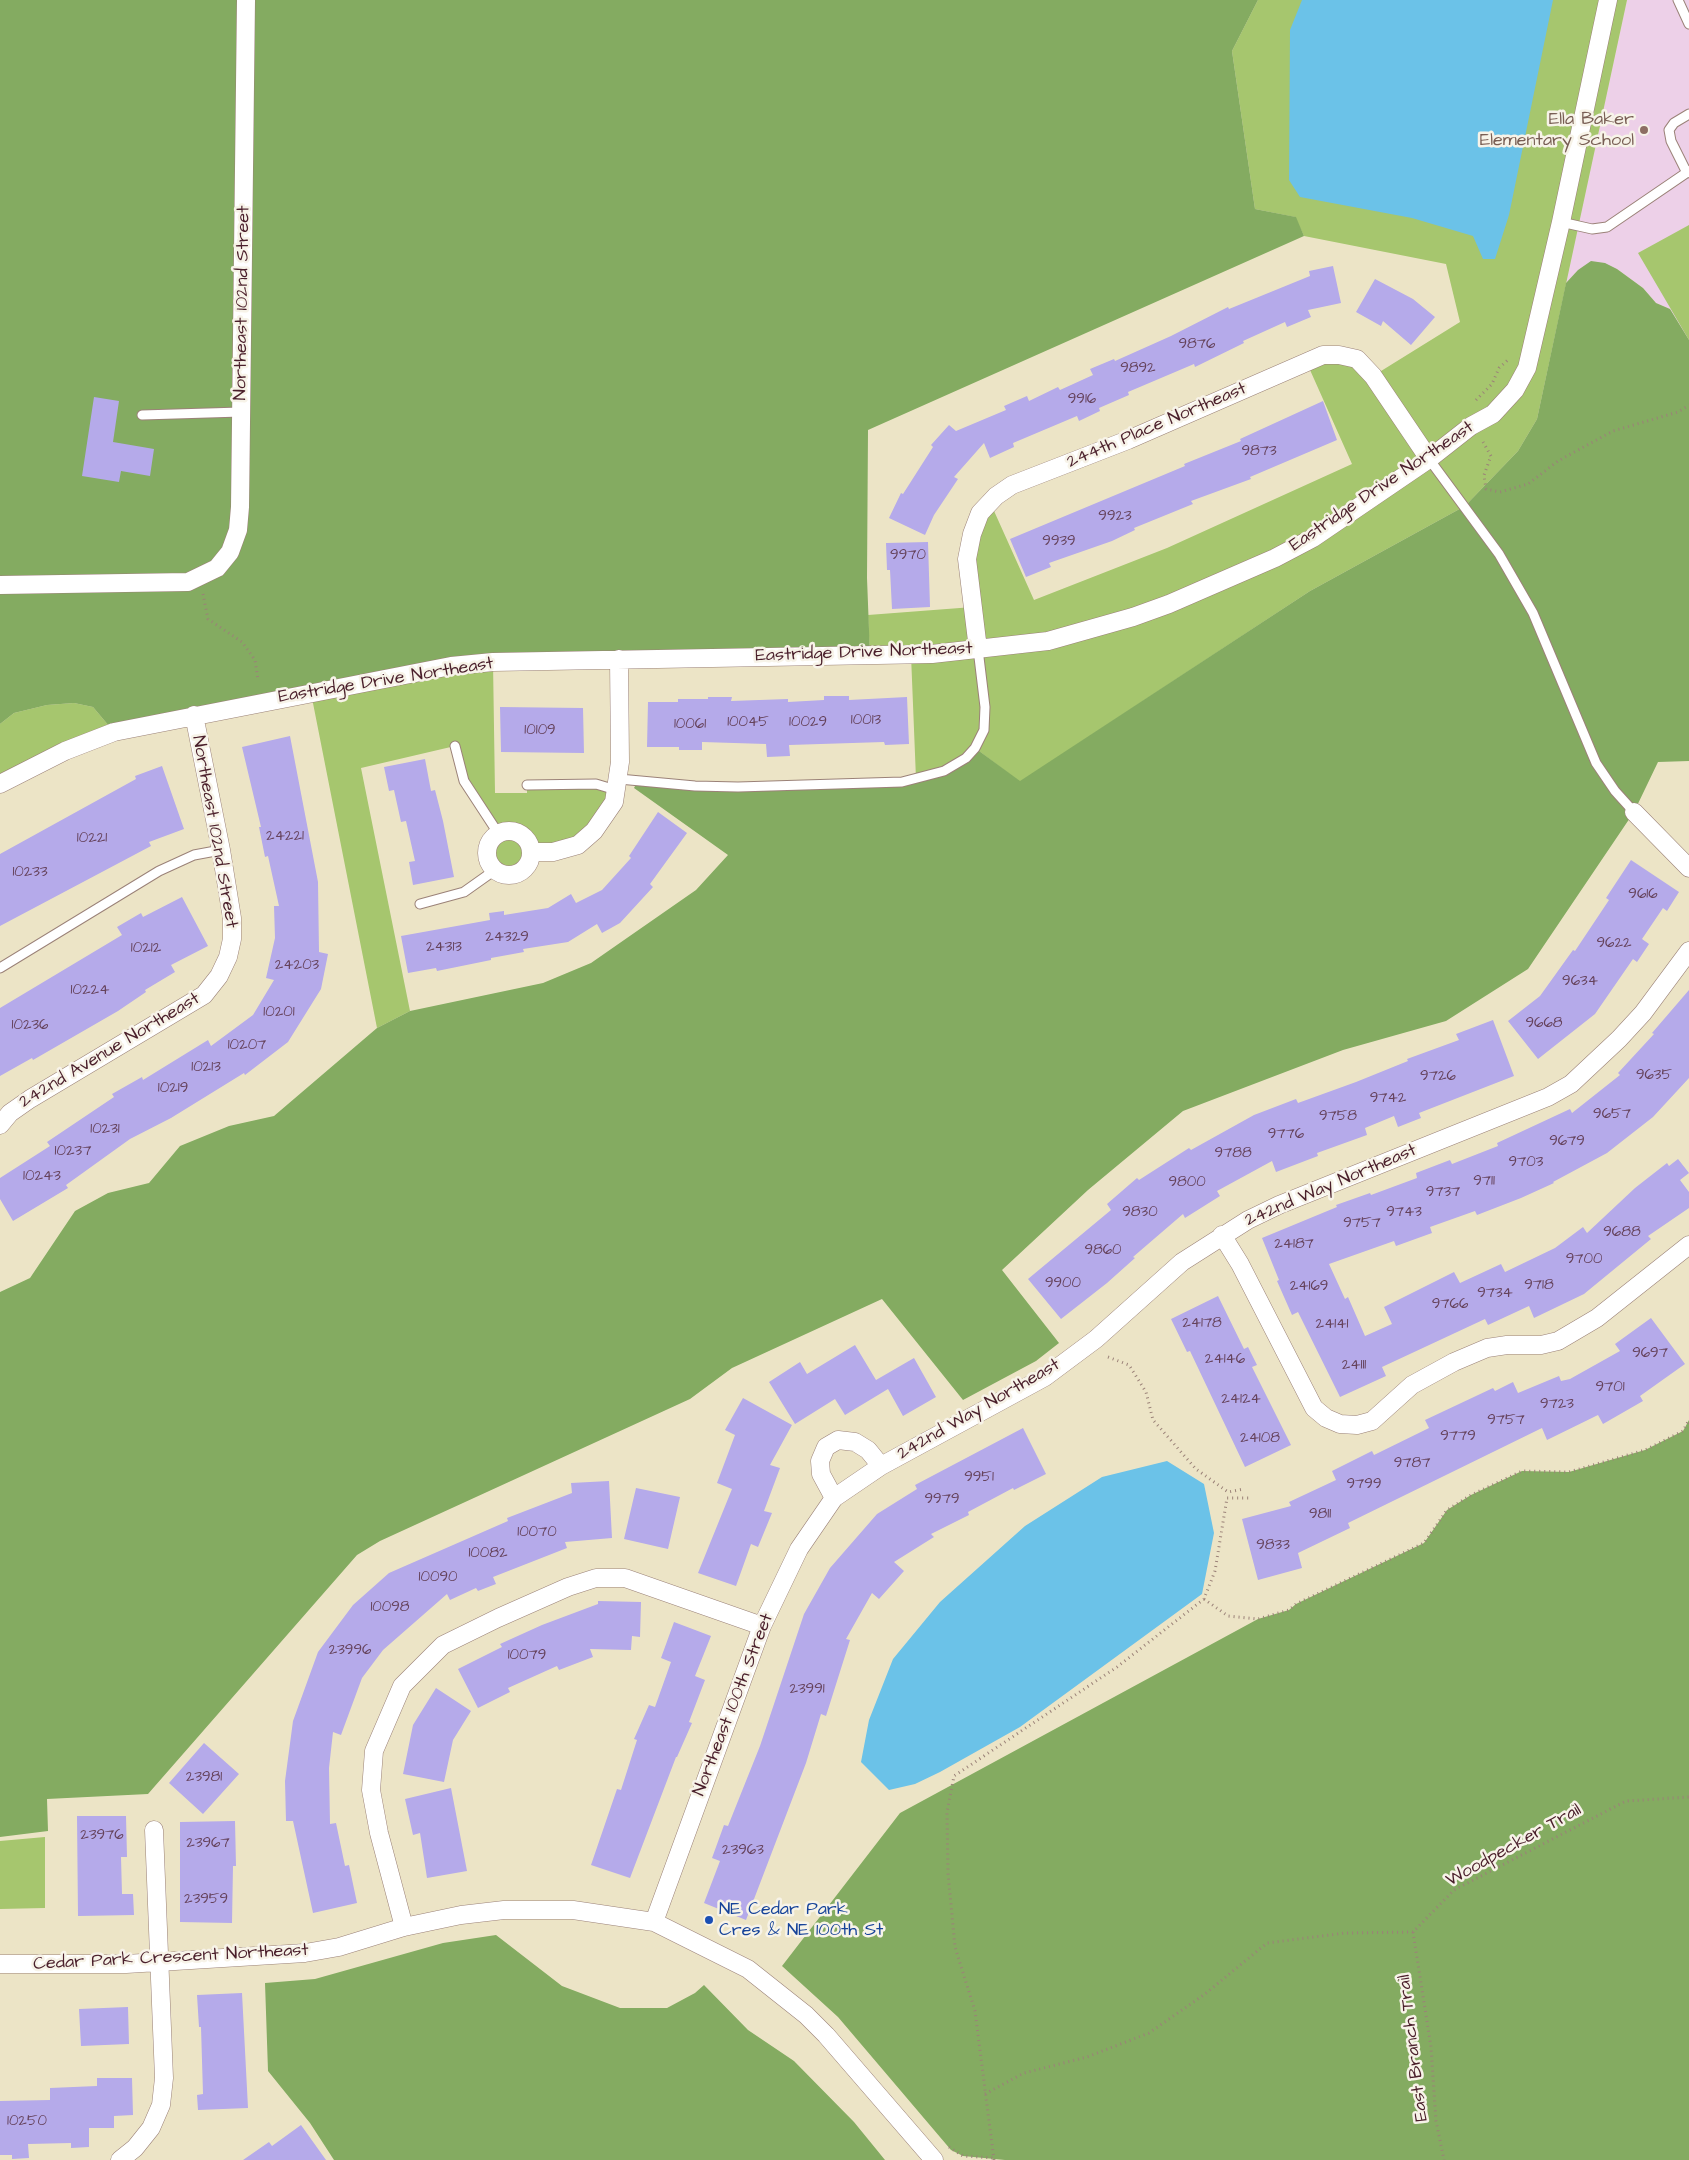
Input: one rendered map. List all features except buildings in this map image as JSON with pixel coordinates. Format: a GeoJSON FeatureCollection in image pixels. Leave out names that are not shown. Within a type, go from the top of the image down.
{"type":"FeatureCollection","features":[{"type":"Feature","properties":{"kind":"street","name":"Northeast 102nd Street"},"geometry":{"type":"LineString","coordinates":[[194,579],[217,568],[230,552],[238,530],[246,0]]}},
{"type":"Feature","properties":{"kind":"street","name":"Eastridge Drive Northeast"},"geometry":{"type":"LineString","coordinates":[[0,784],[65,751],[114,732],[451,666],[493,662],[894,655],[978,649],[1048,641],[1092,629],[1169,604],[1234,578],[1313,538],[1429,459],[1471,426],[1493,414],[1515,390],[1527,368],[1561,222],[1608,0]]}},
{"type":"Feature","properties":{"kind":"street","name":"244th Place Northeast"},"geometry":{"type":"LineString","coordinates":[[978,649],[967,559],[972,534],[980,513],[996,496],[1012,485],[1128,440],[1323,355],[1339,355],[1357,359],[1373,376],[1429,459]]}},
{"type":"Feature","properties":{"kind":"street"},"geometry":{"type":"LineString","coordinates":[[0,585],[194,579]]}},
{"type":"Feature","properties":{"kind":"street"},"geometry":{"type":"LineString","coordinates":[[530,852],[553,852],[578,845],[594,831],[614,802],[618,784],[619,659]]}},
{"type":"Feature","properties":{"kind":"street","name":"Northeast 102nd Street"},"geometry":{"type":"LineString","coordinates":[[194,715],[221,850],[232,918],[232,938],[228,957],[219,976]]}},
{"type":"Feature","properties":{"kind":"street"},"geometry":{"type":"LineString","coordinates":[[1634,812],[1689,868]]}},
{"type":"Feature","properties":{"kind":"street"},"geometry":{"type":"LineString","coordinates":[[505,831],[518,832],[528,841],[530,861],[521,871],[508,875],[495,870],[488,858],[487,851],[489,844],[498,833],[505,831]]}},
{"type":"Feature","properties":{"kind":"street","name":"242nd Way Northeast"},"geometry":{"type":"LineString","coordinates":[[834,1498],[881,1466],[1045,1377],[1096,1339],[1182,1262],[1222,1235],[1279,1205],[1556,1093],[1570,1084],[1619,1039],[1643,1013],[1689,951]]}},
{"type":"Feature","properties":{"kind":"street","name":"242nd Avenue Northeast"},"geometry":{"type":"LineString","coordinates":[[0,1125],[10,1113],[30,1099],[204,994],[219,976]]}},
{"type":"Feature","properties":{"kind":"street"},"geometry":{"type":"LineString","coordinates":[[1222,1235],[1314,1408],[1340,1424],[1357,1425],[1372,1421],[1423,1378],[1479,1352],[1507,1345],[1541,1345],[1558,1341],[1597,1318],[1689,1245]]}},
{"type":"Feature","properties":{"kind":"street"},"geometry":{"type":"LineString","coordinates":[[834,1498],[821,1474],[820,1461],[826,1447],[838,1440],[855,1442],[868,1450],[881,1466]]}},
{"type":"Feature","properties":{"kind":"street","name":"Northeast 100th Street"},"geometry":{"type":"LineString","coordinates":[[654,1922],[762,1626],[799,1550],[834,1498]]}},
{"type":"Feature","properties":{"kind":"street"},"geometry":{"type":"LineString","coordinates":[[404,1927],[379,1832],[371,1790],[374,1751],[387,1716],[402,1686],[444,1645],[498,1618],[568,1587],[596,1578],[626,1578],[762,1626]]}},
{"type":"Feature","properties":{"kind":"street"},"geometry":{"type":"LineString","coordinates":[[120,2160],[135,2148],[151,2128],[162,2105],[164,2078],[154,1830]]}},
{"type":"Feature","properties":{"kind":"street","name":"Cedar Park Crescent Northeast"},"geometry":{"type":"LineString","coordinates":[[0,1964],[159,1962],[305,1954],[339,1948],[404,1927],[482,1912],[550,1908],[596,1912],[654,1922],[748,1969],[806,2015],[826,2034],[934,2160]]}},
{"type":"Feature","properties":{"kind":"lane"},"geometry":{"type":"LineString","coordinates":[[1678,0],[1689,24]]}},
{"type":"Feature","properties":{"kind":"lane"},"geometry":{"type":"LineString","coordinates":[[1561,222],[1592,229],[1607,228],[1688,172],[1671,141],[1669,130],[1674,123],[1689,114]]}},
{"type":"Feature","properties":{"kind":"lane"},"geometry":{"type":"LineString","coordinates":[[142,415],[241,412]]}},
{"type":"Feature","properties":{"kind":"lane"},"geometry":{"type":"LineString","coordinates":[[1429,459],[1465,506],[1509,571],[1533,613],[1596,763],[1615,791],[1634,812]]}},
{"type":"Feature","properties":{"kind":"lane"},"geometry":{"type":"LineString","coordinates":[[527,785],[618,784],[738,787],[902,782],[944,771],[966,758],[975,748],[984,730],[985,707],[978,649]]}},
{"type":"Feature","properties":{"kind":"lane"},"geometry":{"type":"LineString","coordinates":[[455,746],[464,781],[498,833]]}},
{"type":"Feature","properties":{"kind":"lane"},"geometry":{"type":"LineString","coordinates":[[0,968],[159,871],[194,855],[221,850]]}},
{"type":"Feature","properties":{"kind":"lane"},"geometry":{"type":"LineString","coordinates":[[420,904],[464,892],[495,870]]}},
{"type":"Feature","properties":{"kind":"path"},"geometry":{"type":"LineString","coordinates":[[1483,442],[1490,456],[1484,475],[1486,489],[1500,492],[1528,484],[1558,461],[1613,431],[1678,412],[1689,405]]}},
{"type":"Feature","properties":{"kind":"path"},"geometry":{"type":"LineString","coordinates":[[194,579],[208,619],[242,642],[255,660],[258,680]]}},
{"type":"Feature","properties":{"kind":"path"},"geometry":{"type":"LineString","coordinates":[[1108,1357],[1129,1365],[1146,1392],[1153,1420],[1196,1469],[1228,1492],[1244,1489]]}},
{"type":"Feature","properties":{"kind":"path"},"geometry":{"type":"LineString","coordinates":[[1204,1599],[1228,1616],[1243,1618],[1258,1619],[1288,1610],[1296,1604],[1424,1543],[1447,1510],[1479,1491],[1522,1471],[1569,1472],[1644,1450],[1683,1431],[1689,1420]]}},
{"type":"Feature","properties":{"kind":"path"},"geometry":{"type":"LineString","coordinates":[[946,2143],[951,2150],[963,2156],[994,2159],[975,2011],[955,1948],[948,1873],[947,1812],[954,1776],[1117,1667],[1204,1599],[1214,1571],[1227,1498],[1248,1498]]}},
{"type":"Feature","properties":{"kind":"path","name":"Woodpecker Trail"},"geometry":{"type":"LineString","coordinates":[[1413,1932],[1454,1890],[1626,1801],[1689,1797]]}},
{"type":"Feature","properties":{"kind":"path"},"geometry":{"type":"LineString","coordinates":[[985,2094],[1024,2073],[1087,2057],[1149,2033],[1205,1994],[1267,1943],[1345,1933],[1413,1932]]}},
{"type":"Feature","properties":{"kind":"path","name":"East Branch Trail"},"geometry":{"type":"LineString","coordinates":[[1413,1932],[1431,2047],[1436,2120],[1444,2160]]}},
{"type":"Feature","properties":{"kind":"shaded area","name":"Ella Baker Elementary School"},"geometry":{"type":"Polygon","coordinates":[[[1627,0],[1689,0],[1689,340],[1670,309],[1656,303],[1643,288],[1617,269],[1578,270],[1566,283],[1627,0]]]}},
{"type":"Feature","properties":{"kind":"green space"},"geometry":{"type":"Polygon","coordinates":[[[0,0],[1258,0],[1232,51],[1255,209],[1296,217],[1304,236],[868,430],[867,578],[870,656],[493,662],[114,732],[93,707],[74,703],[47,705],[14,713],[0,724],[0,0]]]}},
{"type":"Feature","properties":{"kind":"green space"},"geometry":{"type":"Polygon","coordinates":[[[1258,0],[1627,0],[1537,419],[1518,451],[1465,506],[1310,591],[1020,782],[975,748],[966,758],[916,779],[911,655],[870,656],[868,615],[973,607],[967,559],[990,502],[1034,600],[1167,548],[1352,464],[1306,361],[1339,355],[1373,376],[1460,322],[1446,264],[1304,236],[1295,217],[1255,209],[1232,51],[1258,0]]]}},
{"type":"Feature","properties":{"kind":"green space"},"geometry":{"type":"Polygon","coordinates":[[[1689,225],[1689,340],[1638,253],[1689,225]]]}},
{"type":"Feature","properties":{"kind":"green space"},"geometry":{"type":"Polygon","coordinates":[[[1591,261],[1605,263],[1617,269],[1643,288],[1656,303],[1670,309],[1689,340],[1689,761],[1658,762],[1634,812],[1528,969],[1446,1021],[1343,1050],[1183,1111],[1088,1190],[1002,1270],[1059,1343],[1036,1361],[963,1400],[882,1299],[732,1368],[690,1399],[380,1541],[357,1555],[148,1794],[47,1799],[48,1831],[0,1837],[0,1292],[30,1278],[75,1211],[108,1193],[149,1183],[180,1146],[229,1126],[274,1116],[377,1028],[410,1011],[543,983],[591,963],[696,890],[728,855],[634,788],[637,782],[695,786],[902,782],[944,771],[975,748],[1020,781],[1310,591],[1465,506],[1518,451],[1537,419],[1566,283],[1578,270],[1591,261]]]}},
{"type":"Feature","properties":{"kind":"green space"},"geometry":{"type":"Polygon","coordinates":[[[493,662],[495,793],[527,793],[527,785],[596,784],[616,790],[594,831],[531,852],[526,867],[515,874],[508,875],[495,870],[488,858],[489,844],[498,833],[464,781],[455,746],[361,768],[410,1011],[377,1028],[311,693],[493,662]]]}},
{"type":"Feature","properties":{"kind":"green space"},"geometry":{"type":"Polygon","coordinates":[[[74,703],[93,707],[114,732],[0,783],[0,724],[14,713],[47,705],[74,703]]]}},
{"type":"Feature","properties":{"kind":"green space"},"geometry":{"type":"Polygon","coordinates":[[[1689,1420],[1689,2160],[1005,2160],[963,2156],[951,2150],[838,2017],[782,1966],[900,1813],[1258,1619],[1289,1610],[1296,1604],[1424,1543],[1447,1510],[1471,1495],[1522,1471],[1569,1472],[1645,1450],[1683,1431],[1689,1420]]]}},
{"type":"Feature","properties":{"kind":"green space"},"geometry":{"type":"Polygon","coordinates":[[[45,1837],[45,1908],[0,1909],[0,1841],[45,1837]]]}},
{"type":"Feature","properties":{"kind":"green space"},"geometry":{"type":"Polygon","coordinates":[[[496,1935],[562,1986],[620,2008],[667,2008],[695,1993],[704,1985],[748,2030],[794,2061],[854,2122],[885,2160],[334,2160],[310,2123],[268,2071],[265,1983],[315,1979],[443,1943],[496,1935]]]}},
{"type":"Feature","properties":{"kind":"water"},"geometry":{"type":"Polygon","coordinates":[[[1302,0],[1553,0],[1509,215],[1495,259],[1483,259],[1473,236],[1412,218],[1300,197],[1289,180],[1290,30],[1302,0]]]}},
{"type":"Feature","properties":{"kind":"water"},"geometry":{"type":"Polygon","coordinates":[[[1167,1461],[1204,1484],[1214,1533],[1202,1594],[1020,1727],[940,1772],[915,1784],[889,1790],[861,1762],[869,1720],[893,1659],[940,1602],[1025,1526],[1102,1477],[1167,1461]]]}},
{"type":"Feature","properties":{"kind":"place","name":"Ella Baker Elementary School"},"geometry":{"type":"Point","coordinates":[1644,130]}},
{"type":"Feature","properties":{"kind":"place","name":"NE Cedar Park Cres & NE 100th St"},"geometry":{"type":"Point","coordinates":[709,1920]}}]}
